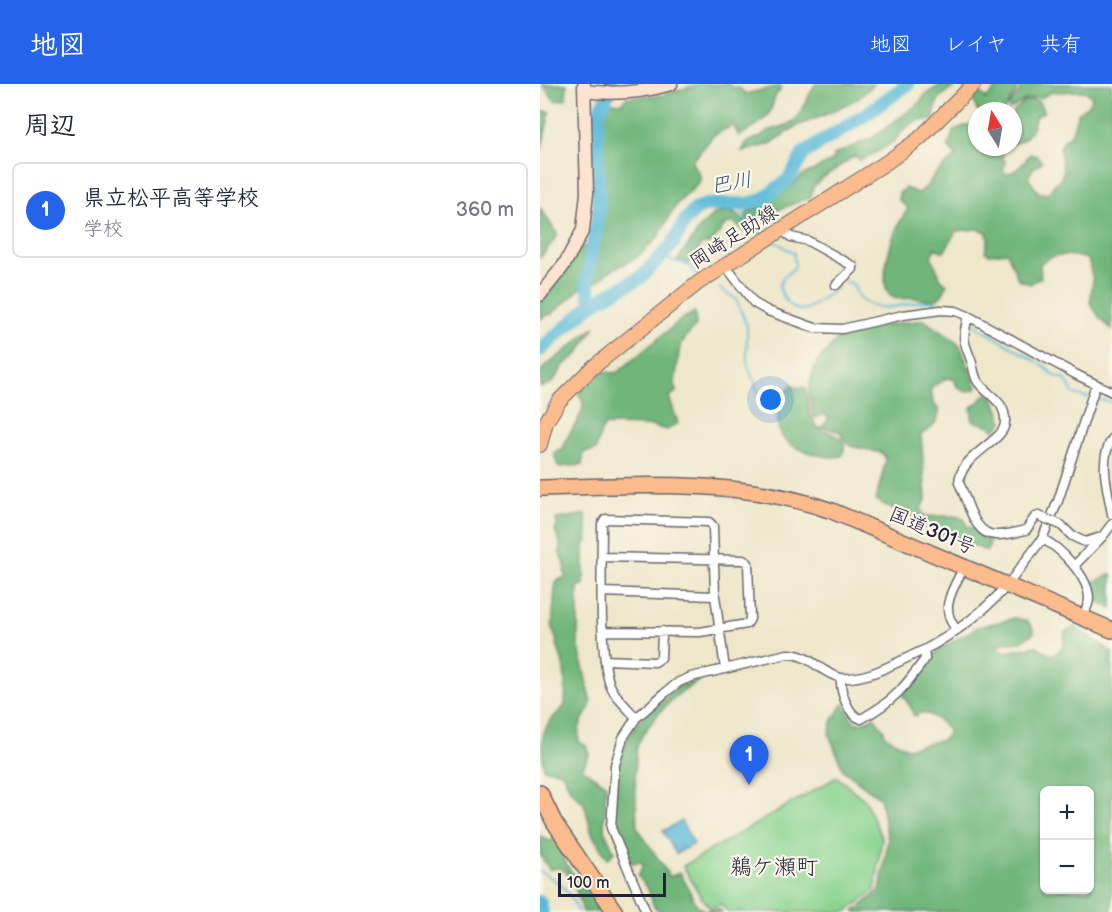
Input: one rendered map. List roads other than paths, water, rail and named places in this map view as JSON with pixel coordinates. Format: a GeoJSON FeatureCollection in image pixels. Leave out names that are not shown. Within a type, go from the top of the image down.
{"type":"FeatureCollection","features":[{"type":"Feature","properties":{"kind":"highway","name":"国道301号"},"geometry":{"type":"LineString","coordinates":[[540,488],[623,486],[718,488],[760,492],[806,501],[1112,630]]}},
{"type":"Feature","properties":{"kind":"highway","name":"国道301号"},"geometry":{"type":"LineString","coordinates":[[540,497],[731,490]]}},
{"type":"Feature","properties":{"kind":"highway"},"geometry":{"type":"LineString","coordinates":[[540,792],[554,822],[615,912]]}},
{"type":"Feature","properties":{"kind":"main road"},"geometry":{"type":"LineString","coordinates":[[540,295],[569,257],[583,230],[587,193],[589,89],[619,93],[671,84]]}},
{"type":"Feature","properties":{"kind":"main road","name":"岡崎足助線"},"geometry":{"type":"LineString","coordinates":[[540,445],[546,422],[559,401],[592,368],[676,299],[919,139],[974,84]]}},
{"type":"Feature","properties":{"kind":"street"},"geometry":{"type":"LineString","coordinates":[[781,230],[791,237],[808,241],[853,266],[848,275],[836,285]]}},
{"type":"Feature","properties":{"kind":"street"},"geometry":{"type":"LineString","coordinates":[[725,265],[754,303],[768,311],[815,328],[842,329],[903,315],[941,310],[956,311],[1112,392]]}},
{"type":"Feature","properties":{"kind":"street"},"geometry":{"type":"LineString","coordinates":[[968,316],[963,337],[964,345],[972,360],[974,374],[977,381],[998,399],[1005,420],[1005,426],[998,436],[964,466],[960,476],[959,483],[976,525],[989,535],[996,536],[1026,530],[1035,517],[1039,516],[1060,525],[1072,536],[1085,542],[1102,537]]}},
{"type":"Feature","properties":{"kind":"street"},"geometry":{"type":"LineString","coordinates":[[1012,579],[1042,539],[1058,501],[1096,384]]}},
{"type":"Feature","properties":{"kind":"street"},"geometry":{"type":"LineString","coordinates":[[1112,439],[1106,448],[1104,457],[1112,514]]}},
{"type":"Feature","properties":{"kind":"street"},"geometry":{"type":"LineString","coordinates":[[636,718],[612,690],[605,660],[602,524],[605,519],[709,522],[713,526],[715,596],[725,669]]}},
{"type":"Feature","properties":{"kind":"street"},"geometry":{"type":"LineString","coordinates":[[1074,566],[1112,524]]}},
{"type":"Feature","properties":{"kind":"street"},"geometry":{"type":"LineString","coordinates":[[1042,539],[1053,544],[1074,566],[1087,589],[1089,598],[1083,617]]}},
{"type":"Feature","properties":{"kind":"street"},"geometry":{"type":"LineString","coordinates":[[602,557],[743,560],[748,563],[750,619],[747,624],[700,632],[603,631]]}},
{"type":"Feature","properties":{"kind":"street"},"geometry":{"type":"LineString","coordinates":[[957,630],[949,621],[948,602],[964,567]]}},
{"type":"Feature","properties":{"kind":"street"},"geometry":{"type":"LineString","coordinates":[[646,912],[611,828],[618,751],[623,738],[636,718],[649,705],[679,682],[691,677],[787,654],[798,654],[828,675],[850,679],[869,675],[924,650],[957,630],[988,606],[1004,589]]}},
{"type":"Feature","properties":{"kind":"street"},"geometry":{"type":"LineString","coordinates":[[602,592],[715,596]]}},
{"type":"Feature","properties":{"kind":"street"},"geometry":{"type":"LineString","coordinates":[[605,660],[655,662],[661,658],[662,632]]}},
{"type":"Feature","properties":{"kind":"street"},"geometry":{"type":"LineString","coordinates":[[841,678],[841,692],[854,716],[861,719],[876,712],[902,691],[925,658],[924,650]]}},
{"type":"Feature","properties":{"kind":"water"},"geometry":{"type":"Polygon","coordinates":[[[681,821],[694,844],[676,854],[663,831],[681,821]]]}},
{"type":"Feature","properties":{"kind":"waterway"},"geometry":{"type":"LineString","coordinates":[[592,304],[587,281],[599,211],[597,115],[611,84]]}},
{"type":"Feature","properties":{"kind":"waterway","name":"巴川"},"geometry":{"type":"LineString","coordinates":[[540,350],[592,304],[641,277],[672,245],[685,221],[695,210],[706,205],[748,204],[762,200],[789,179],[804,153],[865,115],[908,84]]}},
{"type":"Feature","properties":{"kind":"waterway"},"geometry":{"type":"LineString","coordinates":[[739,205],[747,222],[762,234]]}},
{"type":"Feature","properties":{"kind":"waterway"},"geometry":{"type":"LineString","coordinates":[[772,240],[794,253],[795,267],[783,278],[779,287],[785,300],[792,307],[799,310],[813,306],[837,287]]}},
{"type":"Feature","properties":{"kind":"waterway"},"geometry":{"type":"LineString","coordinates":[[660,257],[690,266],[698,276]]}},
{"type":"Feature","properties":{"kind":"waterway"},"geometry":{"type":"LineString","coordinates":[[844,282],[852,283],[860,299],[870,305],[892,307],[926,301],[937,302],[947,307]]}},
{"type":"Feature","properties":{"kind":"waterway"},"geometry":{"type":"LineString","coordinates":[[720,289],[736,299],[747,326],[747,363],[763,405]]}},
{"type":"Feature","properties":{"kind":"waterway"},"geometry":{"type":"LineString","coordinates":[[969,322],[1041,364],[1055,376],[1065,379],[1074,394],[1089,398]]}},
{"type":"Feature","properties":{"kind":"waterway"},"geometry":{"type":"LineString","coordinates":[[1094,399],[1112,402]]}},
{"type":"Feature","properties":{"kind":"waterway"},"geometry":{"type":"LineString","coordinates":[[540,871],[563,887],[572,898],[578,912]]}},
{"type":"Feature","properties":{"kind":"waterway","name":"巴川"},"geometry":{"type":"LineString","coordinates":[[540,902],[542,912]]}},
{"type":"Feature","properties":{"kind":"place","name":"県立松平高等学校"},"geometry":{"type":"Point","coordinates":[749,785]}},
{"type":"Feature","properties":{"kind":"district","name":"鵜ケ瀬町"},"geometry":{"type":"Point","coordinates":[774,867]}}]}
